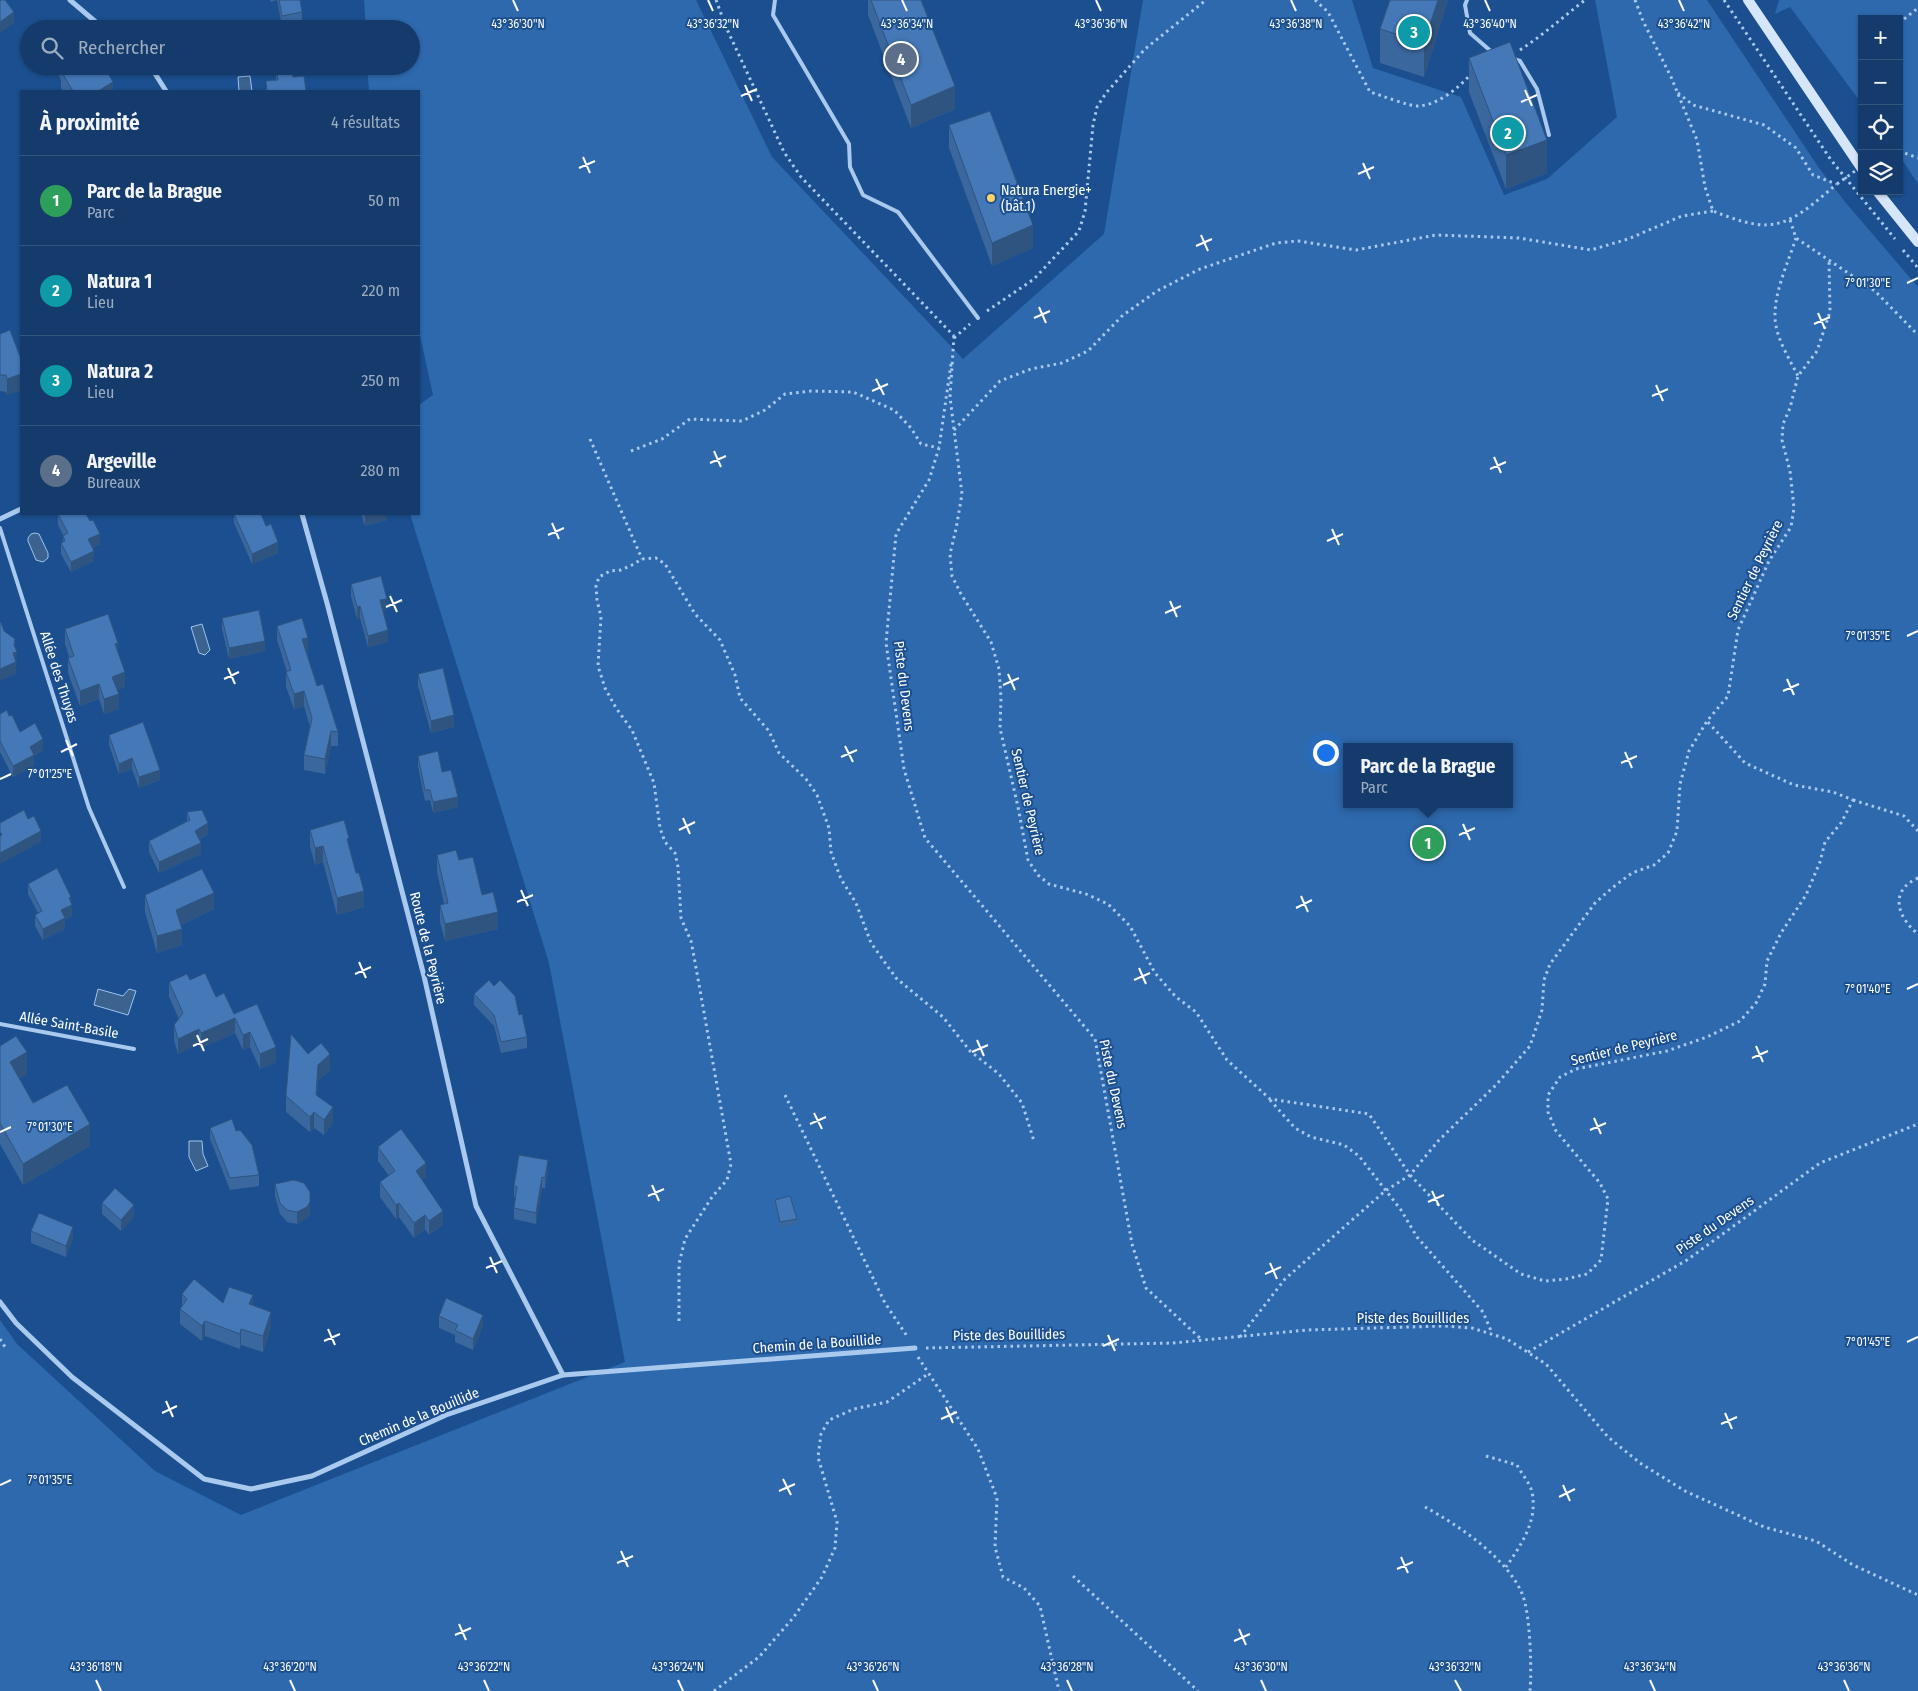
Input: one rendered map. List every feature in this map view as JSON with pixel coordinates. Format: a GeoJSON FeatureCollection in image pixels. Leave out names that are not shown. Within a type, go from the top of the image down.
{"type":"FeatureCollection","features":[{"type":"Feature","properties":{"kind":"main road"},"geometry":{"type":"LineString","coordinates":[[1748,0],[1858,162]]}},
{"type":"Feature","properties":{"kind":"main road"},"geometry":{"type":"LineString","coordinates":[[1880,195],[1918,242]]}},
{"type":"Feature","properties":{"kind":"street"},"geometry":{"type":"LineString","coordinates":[[70,0],[93,20]]}},
{"type":"Feature","properties":{"kind":"street"},"geometry":{"type":"LineString","coordinates":[[156,75],[165,90]]}},
{"type":"Feature","properties":{"kind":"street"},"geometry":{"type":"LineString","coordinates":[[0,519],[20,509]]}},
{"type":"Feature","properties":{"kind":"street","name":"Route de la Peyrière"},"geometry":{"type":"LineString","coordinates":[[302,515],[424,976],[476,1206],[563,1374]]}},
{"type":"Feature","properties":{"kind":"street","name":"Chemin de la Bouillide"},"geometry":{"type":"LineString","coordinates":[[0,1302],[16,1323],[72,1378],[204,1479],[251,1489],[312,1476],[446,1415],[563,1374],[915,1348]]}},
{"type":"Feature","properties":{"kind":"lane"},"geometry":{"type":"LineString","coordinates":[[775,0],[773,15],[848,144],[850,167],[863,195],[898,212],[978,318]]}},
{"type":"Feature","properties":{"kind":"lane"},"geometry":{"type":"LineString","coordinates":[[1467,0],[1465,5],[1470,33],[1493,52],[1501,55]]}},
{"type":"Feature","properties":{"kind":"lane"},"geometry":{"type":"LineString","coordinates":[[1509,57],[1520,60],[1537,89],[1549,135]]}},
{"type":"Feature","properties":{"kind":"lane","name":"Allée des Thuyas"},"geometry":{"type":"LineString","coordinates":[[0,528],[89,808],[124,887]]}},
{"type":"Feature","properties":{"kind":"lane","name":"Allée Saint-Basile"},"geometry":{"type":"LineString","coordinates":[[0,1024],[134,1048]]}},
{"type":"Feature","properties":{"kind":"path"},"geometry":{"type":"LineString","coordinates":[[716,0],[726,27],[784,152],[802,177],[954,336],[1034,279],[1079,231],[1085,211],[1093,125],[1097,107],[1106,92],[1145,49],[1206,0]]}},
{"type":"Feature","properties":{"kind":"path"},"geometry":{"type":"LineString","coordinates":[[1315,0],[1328,12],[1370,92],[1418,106],[1434,102],[1456,90],[1474,71]]}},
{"type":"Feature","properties":{"kind":"path"},"geometry":{"type":"LineString","coordinates":[[1509,57],[1540,36],[1585,0]]}},
{"type":"Feature","properties":{"kind":"path"},"geometry":{"type":"LineString","coordinates":[[1635,0],[1697,140],[1705,187],[1713,211]]}},
{"type":"Feature","properties":{"kind":"path"},"geometry":{"type":"LineString","coordinates":[[1724,0],[1831,160],[1918,268]]}},
{"type":"Feature","properties":{"kind":"path"},"geometry":{"type":"LineString","coordinates":[[1903,20],[1918,8]]}},
{"type":"Feature","properties":{"kind":"path"},"geometry":{"type":"LineString","coordinates":[[1677,92],[1693,105],[1764,125],[1796,148],[1812,175],[1837,184]]}},
{"type":"Feature","properties":{"kind":"path"},"geometry":{"type":"LineString","coordinates":[[1903,152],[1918,158]]}},
{"type":"Feature","properties":{"kind":"path"},"geometry":{"type":"LineString","coordinates":[[954,430],[1000,381],[1031,369],[1062,363],[1088,351],[1123,315],[1157,291],[1200,269],[1276,243],[1298,241],[1356,250],[1436,235],[1519,238],[1591,250],[1628,239],[1682,216],[1713,211],[1754,224],[1772,225],[1790,220],[1858,171]]}},
{"type":"Feature","properties":{"kind":"path"},"geometry":{"type":"LineString","coordinates":[[1790,220],[1796,238],[1778,296],[1775,318],[1780,338],[1798,376]]}},
{"type":"Feature","properties":{"kind":"path"},"geometry":{"type":"LineString","coordinates":[[1796,238],[1875,291],[1918,334]]}},
{"type":"Feature","properties":{"kind":"path","name":"Sentier de Peyrière"},"geometry":{"type":"LineString","coordinates":[[1240,1337],[1285,1280],[1385,1191],[1410,1175],[1438,1140],[1496,1085],[1530,1046],[1542,1010],[1544,980],[1550,964],[1594,903],[1632,873],[1654,865],[1668,853],[1676,831],[1680,784],[1689,751],[1707,721],[1728,696],[1738,630],[1768,561],[1791,527],[1794,508],[1790,471],[1782,440],[1783,424],[1790,408],[1798,376],[1818,351],[1830,312],[1829,260]]}},
{"type":"Feature","properties":{"kind":"path","name":"Sentier de Peyrière"},"geometry":{"type":"LineString","coordinates":[[954,336],[950,397],[962,494],[950,554],[952,576],[991,642],[999,669],[1001,698],[1000,728],[1028,860],[1038,875],[1049,884],[1086,894],[1108,904],[1130,926],[1155,973],[1176,997],[1196,1012],[1227,1060],[1270,1099],[1369,1114],[1410,1175],[1472,1240],[1521,1274],[1545,1281],[1566,1279],[1587,1274],[1601,1260],[1608,1199],[1600,1183],[1556,1131],[1548,1112],[1548,1095],[1560,1077],[1576,1069],[1667,1051],[1707,1037],[1740,1020],[1756,1003],[1765,984],[1767,962],[1781,933],[1806,895],[1820,862],[1824,842],[1841,823],[1853,800]]}},
{"type":"Feature","properties":{"kind":"path","name":"Piste du Devens"},"geometry":{"type":"LineString","coordinates":[[954,336],[939,448],[929,480],[896,534],[886,643],[904,769],[925,838],[1095,1039],[1132,1244],[1146,1288],[1202,1340]]}},
{"type":"Feature","properties":{"kind":"path"},"geometry":{"type":"LineString","coordinates":[[631,451],[662,439],[690,419],[742,421],[765,410],[785,394],[811,392],[852,392],[894,410],[911,428],[921,444],[939,448]]}},
{"type":"Feature","properties":{"kind":"path"},"geometry":{"type":"LineString","coordinates":[[590,439],[642,558]]}},
{"type":"Feature","properties":{"kind":"path"},"geometry":{"type":"LineString","coordinates":[[679,1321],[679,1264],[685,1238],[712,1197],[727,1180],[731,1164],[694,955],[681,918],[678,867],[675,853],[665,842],[660,828],[654,783],[632,730],[616,708],[605,688],[598,666],[601,617],[596,586],[599,577],[610,571],[621,570],[642,558],[656,558],[665,564],[695,614],[720,640],[734,675],[740,698],[768,731],[780,753],[806,779],[817,795],[829,828],[831,852],[841,879],[856,903],[871,943],[896,978],[943,1017],[970,1051],[999,1074],[1022,1103],[1034,1141]]}},
{"type":"Feature","properties":{"kind":"path"},"geometry":{"type":"LineString","coordinates":[[1707,721],[1745,763],[1794,785],[1833,792],[1904,816],[1918,831]]}},
{"type":"Feature","properties":{"kind":"path"},"geometry":{"type":"LineString","coordinates":[[1918,878],[1909,882],[1899,895],[1899,910],[1911,929],[1918,934]]}},
{"type":"Feature","properties":{"kind":"path"},"geometry":{"type":"LineString","coordinates":[[784,1095],[885,1303],[915,1348],[916,1355],[928,1374],[978,1449],[996,1498],[996,1547],[1003,1577],[1024,1588],[1040,1606],[1059,1691]]}},
{"type":"Feature","properties":{"kind":"path"},"geometry":{"type":"LineString","coordinates":[[1270,1099],[1295,1128],[1311,1137],[1344,1145],[1359,1156],[1402,1210],[1417,1237],[1483,1312],[1492,1334]]}},
{"type":"Feature","properties":{"kind":"path","name":"Piste du Devens"},"geometry":{"type":"LineString","coordinates":[[1528,1352],[1687,1260],[1820,1163],[1918,1124]]}},
{"type":"Feature","properties":{"kind":"path","name":"Piste des Bouillides"},"geometry":{"type":"LineString","coordinates":[[915,1348],[1173,1343],[1307,1330],[1444,1326],[1472,1328],[1507,1339],[1546,1364],[1608,1437],[1640,1463],[1685,1492],[1764,1527],[1816,1541],[1853,1565],[1918,1595]]}},
{"type":"Feature","properties":{"kind":"path"},"geometry":{"type":"LineString","coordinates":[[0,1339],[8,1350]]}},
{"type":"Feature","properties":{"kind":"path"},"geometry":{"type":"LineString","coordinates":[[714,1691],[759,1657],[793,1618],[822,1577],[835,1548],[837,1522],[818,1457],[821,1434],[830,1420],[854,1409],[888,1402],[928,1374]]}},
{"type":"Feature","properties":{"kind":"path"},"geometry":{"type":"LineString","coordinates":[[1486,1456],[1517,1465],[1532,1491],[1533,1517],[1520,1546],[1506,1567]]}},
{"type":"Feature","properties":{"kind":"path"},"geometry":{"type":"LineString","coordinates":[[1425,1506],[1457,1525],[1506,1567],[1522,1595],[1526,1610],[1530,1691]]}},
{"type":"Feature","properties":{"kind":"path"},"geometry":{"type":"LineString","coordinates":[[1073,1576],[1198,1691]]}},
{"type":"Feature","properties":{"kind":"shaded area"},"geometry":{"type":"Polygon","coordinates":[[[364,0],[696,0],[772,157],[963,359],[1104,234],[1143,0],[1352,0],[1373,68],[1461,97],[1504,195],[1547,179],[1617,117],[1595,0],[1707,0],[1819,168],[1846,203],[1918,287],[1918,1691],[0,1691],[0,1320],[17,1344],[155,1471],[241,1515],[625,1362],[549,963],[410,515],[420,515],[420,404],[433,395],[420,336],[420,90],[369,90],[368,75],[420,75],[420,20],[365,20],[364,0]]]}},
{"type":"Feature","properties":{"kind":"shaded area"},"geometry":{"type":"Polygon","coordinates":[[[1779,0],[1918,0],[1918,184],[1903,161],[1903,15],[1858,15],[1858,99],[1790,7],[1775,14],[1779,0]]]}},
{"type":"Feature","properties":{"kind":"shaded area"},"geometry":{"type":"Polygon","coordinates":[[[250,76],[252,90],[239,90],[238,77],[250,76]]]}},
{"type":"Feature","properties":{"kind":"shaded area"},"geometry":{"type":"Polygon","coordinates":[[[31,534],[39,534],[48,553],[48,558],[43,562],[36,560],[28,541],[31,534]]]}},
{"type":"Feature","properties":{"kind":"shaded area"},"geometry":{"type":"Polygon","coordinates":[[[202,624],[210,650],[205,655],[199,653],[191,627],[202,624]]]}},
{"type":"Feature","properties":{"kind":"shaded area"},"geometry":{"type":"Polygon","coordinates":[[[98,989],[123,996],[129,989],[136,991],[128,1015],[94,1005],[98,989]]]}},
{"type":"Feature","properties":{"kind":"shaded area"},"geometry":{"type":"Polygon","coordinates":[[[189,1141],[202,1141],[203,1154],[208,1166],[196,1171],[189,1157],[189,1141]]]}},
{"type":"Feature","properties":{"kind":"building"},"geometry":{"type":"Polygon","coordinates":[[[5,0],[14,12],[0,22],[0,1],[5,0]]]}},
{"type":"Feature","properties":{"kind":"building"},"geometry":{"type":"Polygon","coordinates":[[[279,0],[300,0],[302,12],[282,16],[279,0]]]}},
{"type":"Feature","properties":{"kind":"building"},"geometry":{"type":"Polygon","coordinates":[[[871,0],[921,0],[955,86],[911,105],[871,0]]]}},
{"type":"Feature","properties":{"kind":"building"},"geometry":{"type":"Polygon","coordinates":[[[1390,0],[1438,0],[1424,43],[1380,29],[1390,0]]]}},
{"type":"Feature","properties":{"kind":"building"},"geometry":{"type":"Polygon","coordinates":[[[1510,42],[1547,140],[1506,155],[1469,58],[1510,42]]]}},
{"type":"Feature","properties":{"kind":"building"},"geometry":{"type":"Polygon","coordinates":[[[63,75],[109,75],[113,82],[100,90],[72,90],[63,75]]]}},
{"type":"Feature","properties":{"kind":"building"},"geometry":{"type":"Polygon","coordinates":[[[277,75],[304,76],[306,90],[267,90],[266,81],[278,80],[277,75]]]}},
{"type":"Feature","properties":{"kind":"building","name":"Natura Energie+ (bât.1)"},"geometry":{"type":"Polygon","coordinates":[[[990,111],[1033,225],[992,243],[949,125],[990,111]]]}},
{"type":"Feature","properties":{"kind":"building"},"geometry":{"type":"Polygon","coordinates":[[[10,330],[20,356],[20,374],[7,379],[6,375],[0,375],[0,334],[10,330]]]}},
{"type":"Feature","properties":{"kind":"building"},"geometry":{"type":"Polygon","coordinates":[[[59,515],[87,515],[90,521],[93,520],[100,534],[88,539],[94,551],[71,562],[61,543],[65,541],[63,536],[68,533],[59,515]]]}},
{"type":"Feature","properties":{"kind":"building"},"geometry":{"type":"Polygon","coordinates":[[[234,515],[261,515],[266,526],[271,524],[278,542],[252,554],[234,515]]]}},
{"type":"Feature","properties":{"kind":"building"},"geometry":{"type":"Polygon","coordinates":[[[381,576],[387,599],[380,600],[388,630],[368,636],[360,606],[357,607],[351,584],[381,576]]]}},
{"type":"Feature","properties":{"kind":"building"},"geometry":{"type":"Polygon","coordinates":[[[259,610],[265,641],[229,648],[222,618],[259,610]]]}},
{"type":"Feature","properties":{"kind":"building"},"geometry":{"type":"Polygon","coordinates":[[[108,614],[118,643],[115,644],[125,672],[112,677],[119,694],[104,699],[99,684],[80,691],[68,658],[74,656],[65,629],[108,614]]]}},
{"type":"Feature","properties":{"kind":"building"},"geometry":{"type":"Polygon","coordinates":[[[302,618],[308,638],[302,639],[317,686],[323,684],[338,732],[331,731],[325,759],[304,755],[312,718],[304,691],[294,694],[286,672],[291,670],[277,626],[302,618]]]}},
{"type":"Feature","properties":{"kind":"building"},"geometry":{"type":"Polygon","coordinates":[[[0,623],[4,631],[15,639],[14,645],[17,652],[13,653],[16,662],[0,669],[0,623]]]}},
{"type":"Feature","properties":{"kind":"building"},"geometry":{"type":"Polygon","coordinates":[[[443,668],[454,715],[431,721],[418,674],[443,668]]]}},
{"type":"Feature","properties":{"kind":"building"},"geometry":{"type":"Polygon","coordinates":[[[7,710],[9,716],[12,715],[20,732],[35,723],[43,739],[30,747],[34,755],[13,766],[0,741],[0,714],[7,710]]]}},
{"type":"Feature","properties":{"kind":"building"},"geometry":{"type":"Polygon","coordinates":[[[143,722],[160,770],[139,777],[132,758],[119,764],[109,735],[143,722]]]}},
{"type":"Feature","properties":{"kind":"building"},"geometry":{"type":"Polygon","coordinates":[[[438,751],[442,772],[451,770],[458,797],[433,802],[430,790],[425,790],[418,756],[438,751]]]}},
{"type":"Feature","properties":{"kind":"building"},"geometry":{"type":"Polygon","coordinates":[[[24,810],[28,819],[34,816],[41,831],[0,853],[0,836],[2,835],[0,823],[24,810]]]}},
{"type":"Feature","properties":{"kind":"building"},"geometry":{"type":"Polygon","coordinates":[[[202,810],[208,823],[195,831],[201,843],[159,862],[149,841],[190,820],[187,812],[202,810]]]}},
{"type":"Feature","properties":{"kind":"building"},"geometry":{"type":"Polygon","coordinates":[[[344,820],[356,873],[359,873],[364,891],[337,898],[323,846],[315,848],[310,830],[344,820]]]}},
{"type":"Feature","properties":{"kind":"building"},"geometry":{"type":"Polygon","coordinates":[[[456,850],[459,860],[473,857],[482,895],[493,892],[498,912],[445,924],[440,905],[448,903],[437,855],[456,850]]]}},
{"type":"Feature","properties":{"kind":"building"},"geometry":{"type":"Polygon","coordinates":[[[57,868],[71,897],[69,898],[72,905],[61,910],[65,918],[43,929],[35,915],[42,911],[28,884],[57,868]]]}},
{"type":"Feature","properties":{"kind":"building"},"geometry":{"type":"Polygon","coordinates":[[[202,869],[214,893],[176,910],[182,929],[157,936],[145,895],[202,869]]]}},
{"type":"Feature","properties":{"kind":"building"},"geometry":{"type":"Polygon","coordinates":[[[205,973],[216,997],[224,993],[234,1014],[257,1004],[276,1047],[260,1054],[250,1032],[243,1035],[235,1018],[201,1033],[199,1029],[178,1039],[174,1025],[183,1013],[169,982],[187,974],[190,980],[205,973]]]}},
{"type":"Feature","properties":{"kind":"building"},"geometry":{"type":"Polygon","coordinates":[[[489,980],[494,986],[500,980],[515,996],[519,1015],[522,1014],[527,1037],[501,1042],[494,1015],[474,994],[489,980]]]}},
{"type":"Feature","properties":{"kind":"building"},"geometry":{"type":"Polygon","coordinates":[[[291,1034],[308,1054],[321,1043],[330,1054],[318,1065],[316,1095],[333,1107],[324,1120],[314,1112],[310,1117],[286,1096],[291,1034]]]}},
{"type":"Feature","properties":{"kind":"building"},"geometry":{"type":"Polygon","coordinates":[[[16,1036],[27,1052],[10,1062],[33,1103],[67,1085],[90,1124],[23,1164],[0,1123],[0,1046],[16,1036]]]}},
{"type":"Feature","properties":{"kind":"building"},"geometry":{"type":"Polygon","coordinates":[[[232,1119],[236,1131],[240,1130],[252,1145],[259,1175],[230,1178],[210,1128],[232,1119]]]}},
{"type":"Feature","properties":{"kind":"building"},"geometry":{"type":"Polygon","coordinates":[[[401,1129],[426,1163],[416,1171],[443,1211],[429,1221],[425,1215],[414,1223],[399,1203],[396,1205],[380,1182],[395,1171],[378,1147],[401,1129]]]}},
{"type":"Feature","properties":{"kind":"building"},"geometry":{"type":"Polygon","coordinates":[[[519,1155],[548,1160],[545,1178],[542,1177],[536,1213],[514,1208],[517,1187],[514,1186],[519,1155]]]}},
{"type":"Feature","properties":{"kind":"building"},"geometry":{"type":"Polygon","coordinates":[[[294,1180],[304,1183],[310,1192],[310,1202],[307,1207],[297,1212],[287,1210],[280,1203],[275,1184],[294,1180]]]}},
{"type":"Feature","properties":{"kind":"building"},"geometry":{"type":"Polygon","coordinates":[[[115,1188],[134,1205],[121,1220],[102,1203],[115,1188]]]}},
{"type":"Feature","properties":{"kind":"building"},"geometry":{"type":"Polygon","coordinates":[[[790,1196],[797,1219],[780,1222],[775,1200],[790,1196]]]}},
{"type":"Feature","properties":{"kind":"building"},"geometry":{"type":"Polygon","coordinates":[[[39,1213],[73,1227],[66,1246],[31,1231],[39,1213]]]}},
{"type":"Feature","properties":{"kind":"building"},"geometry":{"type":"Polygon","coordinates":[[[194,1279],[223,1303],[229,1287],[253,1295],[249,1304],[271,1312],[263,1336],[241,1329],[240,1334],[205,1321],[202,1326],[180,1309],[187,1299],[182,1294],[194,1279]]]}},
{"type":"Feature","properties":{"kind":"building"},"geometry":{"type":"Polygon","coordinates":[[[446,1298],[483,1315],[473,1339],[455,1330],[458,1325],[439,1316],[446,1298]]]}},
{"type":"Feature","properties":{"kind":"place","name":"Natura 2"},"geometry":{"type":"Point","coordinates":[1414,32]}},
{"type":"Feature","properties":{"kind":"place","name":"Argeville"},"geometry":{"type":"Point","coordinates":[901,59]}},
{"type":"Feature","properties":{"kind":"place","name":"Natura 1"},"geometry":{"type":"Point","coordinates":[1508,133]}},
{"type":"Feature","properties":{"kind":"place","name":"Natura Energie+ (bât.1)"},"geometry":{"type":"Point","coordinates":[991,198]}},
{"type":"Feature","properties":{"kind":"place","name":"Parc de la Brague"},"geometry":{"type":"Point","coordinates":[1428,843]}}]}
